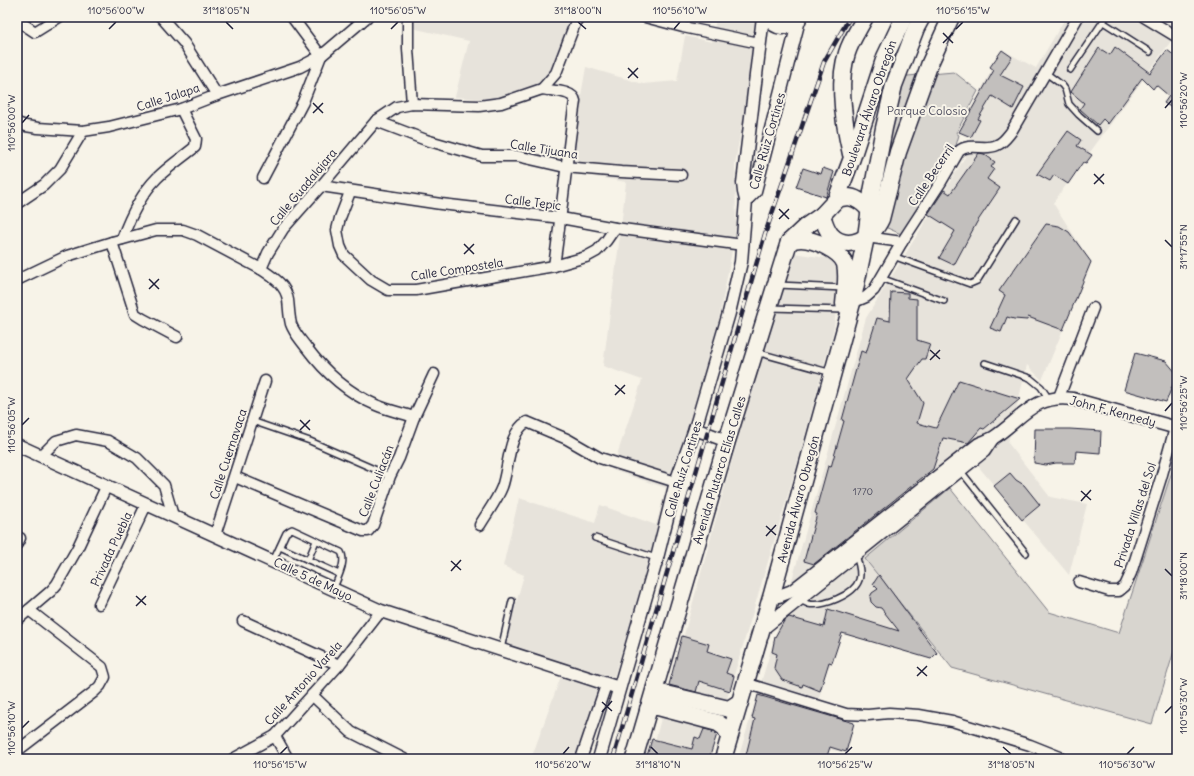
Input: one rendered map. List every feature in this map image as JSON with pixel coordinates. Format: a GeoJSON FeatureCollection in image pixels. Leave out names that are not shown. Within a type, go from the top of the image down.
{"type":"FeatureCollection","features":[{"type":"Feature","properties":{"kind":"highway"},"geometry":{"type":"LineString","coordinates":[[852,158],[843,99],[844,68],[850,46],[865,17]]}},
{"type":"Feature","properties":{"kind":"highway","name":"Boulevard Álvaro Obregón"},"geometry":{"type":"LineString","coordinates":[[836,200],[852,158],[885,56],[904,17]]}},
{"type":"Feature","properties":{"kind":"highway","name":"Boulevard Álvaro Obregón"},"geometry":{"type":"LineString","coordinates":[[866,237],[884,128],[894,85],[916,28],[922,17]]}},
{"type":"Feature","properties":{"kind":"highway"},"geometry":{"type":"LineString","coordinates":[[822,215],[830,233],[840,241],[852,242],[866,237],[876,228],[881,219],[898,152],[937,46],[951,17]]}},
{"type":"Feature","properties":{"kind":"highway"},"geometry":{"type":"LineString","coordinates":[[836,200],[844,197],[854,198],[860,201],[870,212]]}},
{"type":"Feature","properties":{"kind":"highway","name":"Avenida Plutarco Elías Calles"},"geometry":{"type":"LineString","coordinates":[[634,759],[727,441],[789,242],[805,227],[822,215],[836,200]]}},
{"type":"Feature","properties":{"kind":"highway","name":"Avenida Álvaro Obregón"},"geometry":{"type":"LineString","coordinates":[[723,759],[772,594],[843,336],[848,306],[866,237]]}},
{"type":"Feature","properties":{"kind":"highway"},"geometry":{"type":"LineString","coordinates":[[789,242],[799,239],[809,240],[828,247],[843,259],[845,265],[845,288],[848,306]]}},
{"type":"Feature","properties":{"kind":"highway"},"geometry":{"type":"LineString","coordinates":[[654,687],[657,691],[662,693],[729,709],[740,702]]}},
{"type":"Feature","properties":{"kind":"highway"},"geometry":{"type":"LineString","coordinates":[[648,709],[658,707],[718,723],[725,728],[729,736]]}},
{"type":"Feature","properties":{"kind":"main road"},"geometry":{"type":"LineString","coordinates":[[765,17],[774,25],[783,28],[790,26],[799,18]]}},
{"type":"Feature","properties":{"kind":"street"},"geometry":{"type":"LineString","coordinates":[[17,20],[35,32],[59,17]]}},
{"type":"Feature","properties":{"kind":"street"},"geometry":{"type":"LineString","coordinates":[[161,17],[184,43],[218,95]]}},
{"type":"Feature","properties":{"kind":"street"},"geometry":{"type":"LineString","coordinates":[[263,178],[303,102],[321,56],[292,17]]}},
{"type":"Feature","properties":{"kind":"street","name":"Calle Jalapa"},"geometry":{"type":"LineString","coordinates":[[17,123],[32,127],[83,131],[116,126],[181,109],[300,67],[321,56],[367,17]]}},
{"type":"Feature","properties":{"kind":"street"},"geometry":{"type":"LineString","coordinates":[[408,17],[408,49],[412,104]]}},
{"type":"Feature","properties":{"kind":"street","name":"Calle Guadalajara"},"geometry":{"type":"LineString","coordinates":[[261,269],[268,253],[283,228],[380,123],[397,107],[412,104],[479,106],[501,104],[542,89],[556,73],[576,21],[579,17]]}},
{"type":"Feature","properties":{"kind":"street"},"geometry":{"type":"LineString","coordinates":[[645,17],[683,27],[760,43]]}},
{"type":"Feature","properties":{"kind":"street","name":"Calle Ruiz Cortines"},"geometry":{"type":"LineString","coordinates":[[746,200],[743,183],[760,43],[765,17]]}},
{"type":"Feature","properties":{"kind":"street","name":"Calle Becerril"},"geometry":{"type":"LineString","coordinates":[[902,242],[941,182],[959,151],[968,147],[994,147],[1003,142],[1011,132],[1078,17]]}},
{"type":"Feature","properties":{"kind":"street"},"geometry":{"type":"LineString","coordinates":[[1144,17],[1177,37]]}},
{"type":"Feature","properties":{"kind":"street","name":"Calle Ruiz Cortines"},"geometry":{"type":"LineString","coordinates":[[746,200],[755,191],[799,18]]}},
{"type":"Feature","properties":{"kind":"street"},"geometry":{"type":"LineString","coordinates":[[542,89],[570,94],[574,98],[565,167],[561,218],[554,266]]}},
{"type":"Feature","properties":{"kind":"street"},"geometry":{"type":"LineString","coordinates":[[177,337],[136,314],[117,240],[148,188],[157,178],[195,147],[196,139],[181,109]]}},
{"type":"Feature","properties":{"kind":"street","name":"Calle Tijuana"},"geometry":{"type":"LineString","coordinates":[[380,123],[426,140],[489,157],[526,157],[565,167],[682,175]]}},
{"type":"Feature","properties":{"kind":"street"},"geometry":{"type":"LineString","coordinates":[[19,202],[44,185],[60,169],[83,131]]}},
{"type":"Feature","properties":{"kind":"street","name":"Calle Tepic"},"geometry":{"type":"LineString","coordinates":[[321,186],[350,192],[561,218],[615,228],[743,245]]}},
{"type":"Feature","properties":{"kind":"street","name":"Calle Compostela"},"geometry":{"type":"LineString","coordinates":[[350,192],[340,218],[338,230],[340,246],[344,255],[371,280],[388,290],[416,290],[554,266],[586,257],[597,251],[615,228]]}},
{"type":"Feature","properties":{"kind":"street","name":"Calle Ruíz Cortines"},"geometry":{"type":"LineString","coordinates":[[599,759],[657,558],[676,482],[695,429],[731,306],[741,262],[746,200]]}},
{"type":"Feature","properties":{"kind":"street"},"geometry":{"type":"LineString","coordinates":[[17,280],[67,256],[117,240],[156,230],[183,230],[198,235],[261,269],[280,283],[285,290],[292,325],[298,336],[311,354],[343,386],[376,405],[414,417]]}},
{"type":"Feature","properties":{"kind":"street"},"geometry":{"type":"LineString","coordinates":[[848,306],[871,294],[902,242],[866,237]]}},
{"type":"Feature","properties":{"kind":"street"},"geometry":{"type":"LineString","coordinates":[[761,630],[796,595],[957,467],[984,451],[992,439],[1033,407],[1054,398],[1093,308]]}},
{"type":"Feature","properties":{"kind":"street","name":"Calle Culiacán"},"geometry":{"type":"LineString","coordinates":[[234,477],[363,531],[368,531],[373,524],[390,476],[399,458],[414,417],[434,374]]}},
{"type":"Feature","properties":{"kind":"street","name":"Calle Cuernavaca"},"geometry":{"type":"LineString","coordinates":[[215,535],[265,381]]}},
{"type":"Feature","properties":{"kind":"street","name":"John F. Kennedy"},"geometry":{"type":"LineString","coordinates":[[1054,398],[1080,401],[1176,428]]}},
{"type":"Feature","properties":{"kind":"street"},"geometry":{"type":"LineString","coordinates":[[480,525],[502,487],[516,433],[523,424],[527,422],[567,439],[600,458],[676,482]]}},
{"type":"Feature","properties":{"kind":"street","name":"Privada Villas del Sol"},"geometry":{"type":"LineString","coordinates":[[1079,582],[1109,591],[1119,591],[1125,586],[1131,573],[1176,428]]}},
{"type":"Feature","properties":{"kind":"street"},"geometry":{"type":"LineString","coordinates":[[695,429],[727,441]]}},
{"type":"Feature","properties":{"kind":"street"},"geometry":{"type":"LineString","coordinates":[[41,456],[56,441],[76,435],[108,441],[137,458],[164,485],[172,516]]}},
{"type":"Feature","properties":{"kind":"street","name":"Calle 5 de Mayo"},"geometry":{"type":"LineString","coordinates":[[17,445],[106,487],[334,588],[381,611],[619,688]]}},
{"type":"Feature","properties":{"kind":"street"},"geometry":{"type":"LineString","coordinates":[[772,594],[779,596],[796,595],[856,555],[957,467]]}},
{"type":"Feature","properties":{"kind":"street"},"geometry":{"type":"LineString","coordinates":[[18,619],[51,591],[57,584],[77,549],[106,487]]}},
{"type":"Feature","properties":{"kind":"street","name":"Privada Puebla"},"geometry":{"type":"LineString","coordinates":[[99,604],[146,505]]}},
{"type":"Feature","properties":{"kind":"street"},"geometry":{"type":"LineString","coordinates":[[17,751],[94,692],[100,686],[105,677],[102,667],[29,610]]}},
{"type":"Feature","properties":{"kind":"street","name":"Calle Antonio Varela"},"geometry":{"type":"LineString","coordinates":[[233,759],[274,736],[339,665],[381,611]]}},
{"type":"Feature","properties":{"kind":"street"},"geometry":{"type":"LineString","coordinates":[[243,621],[339,665]]}},
{"type":"Feature","properties":{"kind":"street"},"geometry":{"type":"LineString","coordinates":[[745,684],[846,714],[868,715],[889,713],[919,715],[952,721],[1030,745],[1060,757]]}},
{"type":"Feature","properties":{"kind":"street"},"geometry":{"type":"LineString","coordinates":[[581,759],[606,685]]}},
{"type":"Feature","properties":{"kind":"street"},"geometry":{"type":"LineString","coordinates":[[312,695],[351,732],[404,759]]}},
{"type":"Feature","properties":{"kind":"street"},"geometry":{"type":"LineString","coordinates":[[274,736],[288,759]]}},
{"type":"Feature","properties":{"kind":"lane"},"geometry":{"type":"LineString","coordinates":[[1070,70],[1105,19],[1150,52]]}},
{"type":"Feature","properties":{"kind":"lane"},"geometry":{"type":"LineString","coordinates":[[1046,73],[1065,89],[1067,100],[1072,108],[1097,130]]}},
{"type":"Feature","properties":{"kind":"lane"},"geometry":{"type":"LineString","coordinates":[[893,256],[970,284],[974,283],[979,278],[1016,219]]}},
{"type":"Feature","properties":{"kind":"lane"},"geometry":{"type":"LineString","coordinates":[[881,278],[944,301]]}},
{"type":"Feature","properties":{"kind":"lane"},"geometry":{"type":"LineString","coordinates":[[775,285],[845,288]]}},
{"type":"Feature","properties":{"kind":"lane"},"geometry":{"type":"LineString","coordinates":[[768,308],[848,306]]}},
{"type":"Feature","properties":{"kind":"lane"},"geometry":{"type":"LineString","coordinates":[[755,351],[832,373]]}},
{"type":"Feature","properties":{"kind":"lane"},"geometry":{"type":"LineString","coordinates":[[985,363],[1030,378],[1054,398]]}},
{"type":"Feature","properties":{"kind":"lane"},"geometry":{"type":"LineString","coordinates":[[252,421],[310,441],[390,476]]}},
{"type":"Feature","properties":{"kind":"lane"},"geometry":{"type":"LineString","coordinates":[[957,467],[1026,553]]}},
{"type":"Feature","properties":{"kind":"lane"},"geometry":{"type":"LineString","coordinates":[[273,561],[286,533],[292,529],[341,552],[343,555],[343,562],[334,588]]}},
{"type":"Feature","properties":{"kind":"lane"},"geometry":{"type":"LineString","coordinates":[[595,538],[657,558]]}},
{"type":"Feature","properties":{"kind":"lane"},"geometry":{"type":"LineString","coordinates":[[308,560],[316,541]]}},
{"type":"Feature","properties":{"kind":"lane"},"geometry":{"type":"LineString","coordinates":[[280,547],[339,574]]}},
{"type":"Feature","properties":{"kind":"lane"},"geometry":{"type":"LineString","coordinates":[[796,595],[808,604],[826,603],[845,595],[854,589],[860,579],[856,555]]}},
{"type":"Feature","properties":{"kind":"lane"},"geometry":{"type":"LineString","coordinates":[[500,650],[512,601]]}},
{"type":"Feature","properties":{"kind":"shaded area"},"geometry":{"type":"Polygon","coordinates":[[[414,17],[576,17],[549,73],[537,85],[493,100],[455,97],[469,41],[412,28],[414,17]]]}},
{"type":"Feature","properties":{"kind":"shaded area"},"geometry":{"type":"Polygon","coordinates":[[[716,17],[755,17],[750,81],[735,163],[736,229],[714,346],[656,549],[612,682],[578,759],[531,759],[565,665],[504,646],[524,575],[503,566],[519,498],[595,523],[600,505],[656,525],[666,488],[612,470],[642,380],[603,366],[626,182],[572,173],[579,107],[586,67],[643,84],[677,81],[685,36],[712,42],[716,17]]]}},
{"type":"Feature","properties":{"kind":"shaded area"},"geometry":{"type":"Polygon","coordinates":[[[1066,17],[1177,17],[1177,33],[1053,203],[1091,262],[1042,380],[1027,365],[1008,443],[1050,497],[1087,504],[1069,575],[978,466],[865,559],[937,653],[931,659],[842,633],[832,663],[827,669],[815,713],[854,723],[846,752],[829,750],[826,759],[738,759],[794,573],[866,318],[967,154],[971,137],[959,132],[1002,50],[1036,68],[1066,17]]]}},
{"type":"Feature","properties":{"kind":"shaded area"},"geometry":{"type":"Polygon","coordinates":[[[793,253],[833,259],[839,265],[840,272],[834,328],[799,458],[709,759],[650,759],[737,442],[793,253]]]}},
{"type":"Feature","properties":{"kind":"green space","name":"Parque Colosio"},"geometry":{"type":"Polygon","coordinates":[[[954,72],[978,91],[956,133],[959,135],[949,170],[901,234],[876,223],[896,77],[954,72]]]}},
{"type":"Feature","properties":{"kind":"green space"},"geometry":{"type":"Polygon","coordinates":[[[1177,456],[1177,641],[1152,724],[952,668],[865,559],[950,488],[1049,612],[1119,633],[1177,456]]]}},
{"type":"Feature","properties":{"kind":"building"},"geometry":{"type":"Polygon","coordinates":[[[1115,47],[1150,73],[1167,50],[1175,56],[1177,59],[1177,111],[1164,103],[1169,96],[1156,85],[1153,89],[1142,78],[1108,124],[1103,119],[1098,125],[1080,109],[1084,103],[1071,92],[1099,48],[1110,55],[1115,47]]]}},
{"type":"Feature","properties":{"kind":"building"},"geometry":{"type":"Polygon","coordinates":[[[1002,50],[1012,57],[1000,75],[1024,87],[1013,109],[992,96],[978,119],[980,120],[971,137],[959,132],[994,70],[990,67],[1002,50]]]}},
{"type":"Feature","properties":{"kind":"building"},"geometry":{"type":"Polygon","coordinates":[[[1068,131],[1081,140],[1077,146],[1092,155],[1086,163],[1083,162],[1068,184],[1054,175],[1050,181],[1037,174],[1068,131]]]}},
{"type":"Feature","properties":{"kind":"building"},"geometry":{"type":"Polygon","coordinates":[[[979,153],[984,154],[995,162],[991,167],[994,169],[987,179],[1000,188],[977,222],[954,265],[939,258],[955,231],[928,214],[944,190],[950,194],[979,153]]]}},
{"type":"Feature","properties":{"kind":"building"},"geometry":{"type":"Polygon","coordinates":[[[803,168],[821,174],[823,168],[834,172],[826,197],[796,187],[803,168]]]}},
{"type":"Feature","properties":{"kind":"building"},"geometry":{"type":"Polygon","coordinates":[[[1046,224],[1059,226],[1069,232],[1091,262],[1063,330],[1028,317],[1027,320],[1007,317],[1001,332],[990,328],[1005,295],[999,291],[1046,224]]]}},
{"type":"Feature","properties":{"kind":"building"},"geometry":{"type":"Polygon","coordinates":[[[891,292],[908,293],[908,298],[917,299],[917,340],[930,344],[925,359],[922,359],[908,379],[923,403],[917,423],[936,428],[959,380],[1020,399],[984,429],[981,428],[968,443],[943,438],[933,469],[814,564],[804,561],[817,514],[815,513],[828,466],[831,467],[861,351],[866,353],[877,318],[890,321],[891,292]]]}},
{"type":"Feature","properties":{"kind":"building"},"geometry":{"type":"Polygon","coordinates":[[[1135,353],[1166,361],[1177,374],[1166,402],[1124,390],[1135,353]]]}},
{"type":"Feature","properties":{"kind":"building"},"geometry":{"type":"Polygon","coordinates":[[[1035,429],[1101,431],[1100,453],[1076,451],[1075,463],[1056,463],[1046,465],[1034,463],[1035,429]]]}},
{"type":"Feature","properties":{"kind":"building"},"geometry":{"type":"Polygon","coordinates":[[[1010,473],[1016,480],[1024,485],[1040,505],[1022,520],[994,486],[1010,473]]]}},
{"type":"Feature","properties":{"kind":"building"},"geometry":{"type":"Polygon","coordinates":[[[879,575],[937,653],[931,659],[842,633],[832,663],[829,662],[820,691],[803,684],[802,687],[782,680],[774,668],[777,654],[772,652],[775,637],[784,621],[789,617],[824,627],[828,609],[899,631],[881,608],[876,607],[871,602],[870,597],[872,593],[878,589],[873,584],[879,575]]]}},
{"type":"Feature","properties":{"kind":"building"},"geometry":{"type":"Polygon","coordinates":[[[682,636],[709,644],[707,651],[731,659],[726,673],[734,676],[730,691],[699,681],[696,692],[669,685],[682,636]]]}},
{"type":"Feature","properties":{"kind":"building"},"geometry":{"type":"Polygon","coordinates":[[[758,695],[854,723],[846,752],[830,747],[826,759],[745,759],[755,719],[752,718],[758,695]]]}},
{"type":"Feature","properties":{"kind":"building"},"geometry":{"type":"Polygon","coordinates":[[[704,729],[713,731],[712,733],[717,734],[709,759],[646,759],[652,739],[692,749],[695,737],[700,739],[704,729]]]}},
{"type":"Feature","properties":{"kind":"railway"},"geometry":{"type":"LineString","coordinates":[[613,759],[765,234],[824,62],[850,17]]}}]}
